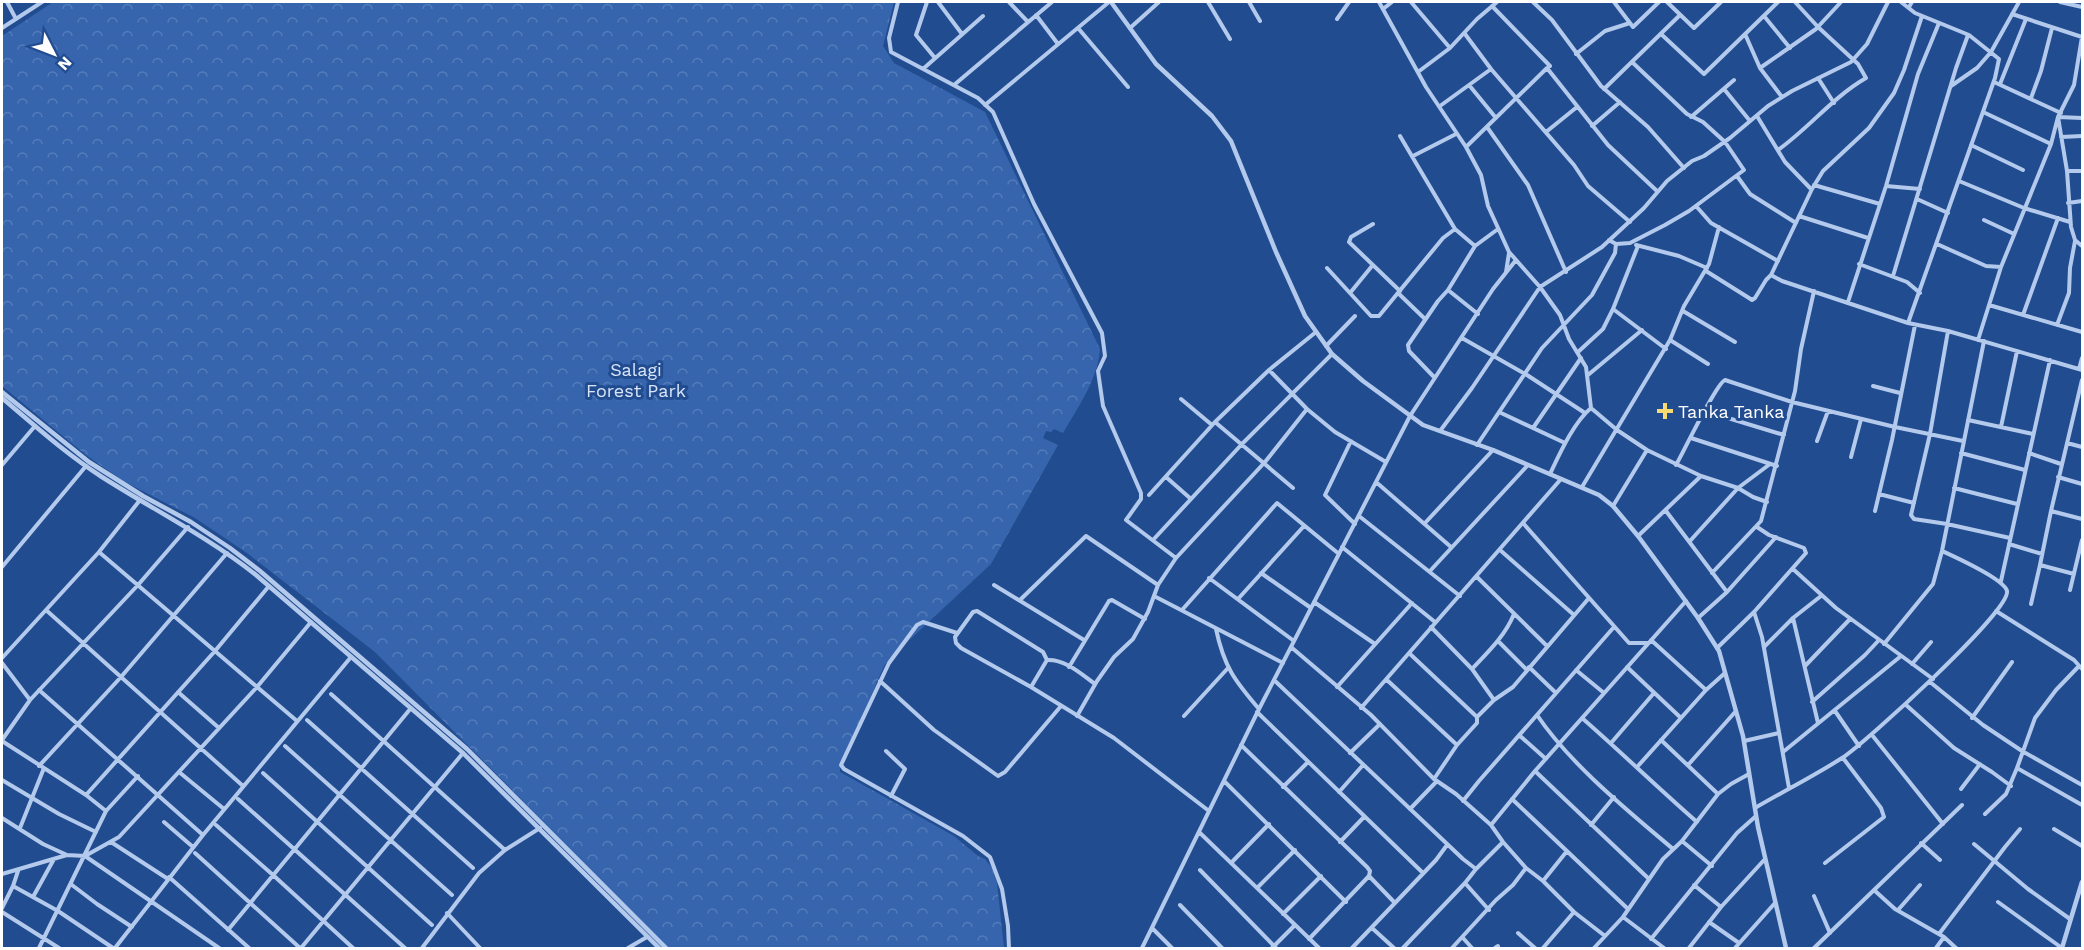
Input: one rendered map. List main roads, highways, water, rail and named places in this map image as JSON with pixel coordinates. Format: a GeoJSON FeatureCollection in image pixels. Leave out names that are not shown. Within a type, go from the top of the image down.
{"type":"FeatureCollection","features":[{"type":"Feature","properties":{"kind":"place","name":"Tanka Tanka"},"geometry":{"type":"Point","coordinates":[1665,411]}},
{"type":"Feature","properties":{"kind":"park label","name":"Salagi Forest Park"},"geometry":{"type":"Point","coordinates":[636,379]}}]}
